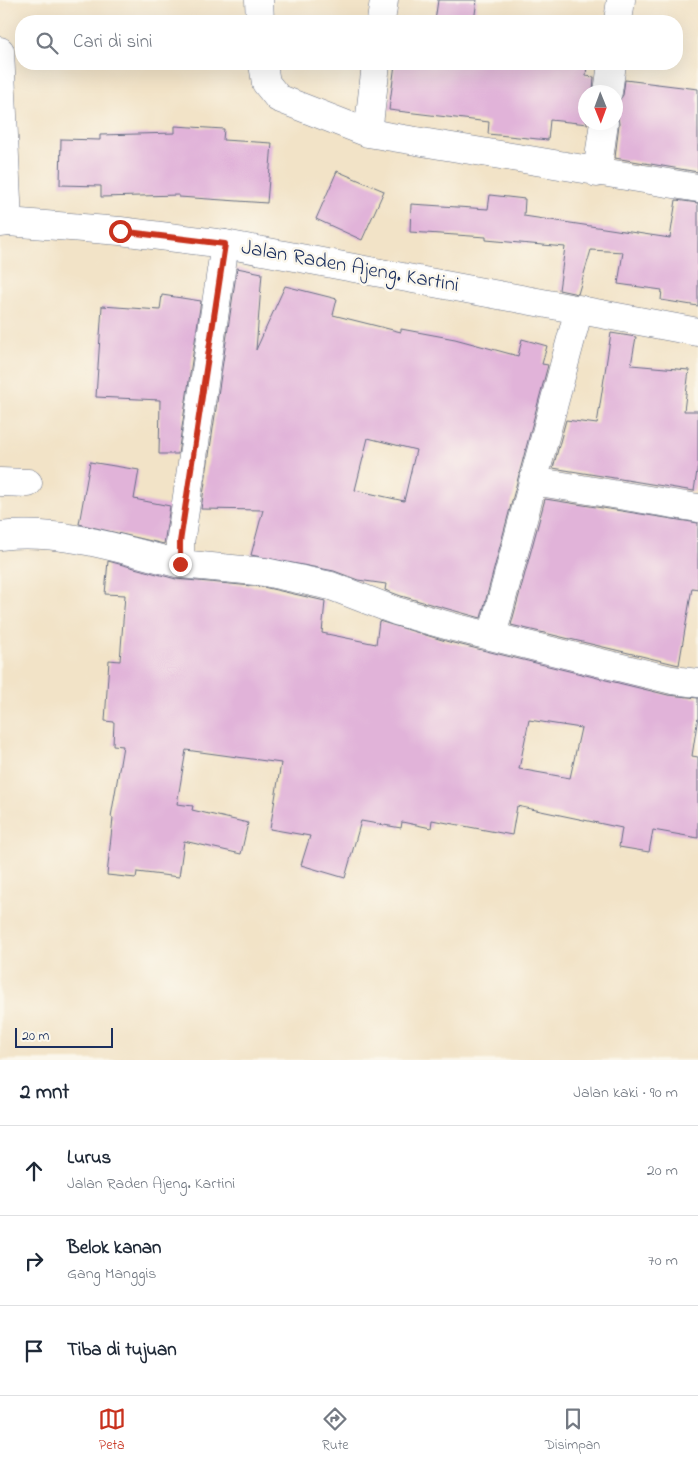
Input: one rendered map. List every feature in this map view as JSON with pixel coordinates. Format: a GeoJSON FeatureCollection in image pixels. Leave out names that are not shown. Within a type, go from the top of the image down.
{"type":"FeatureCollection","features":[{"type":"Feature","properties":{"kind":"street"},"geometry":{"type":"LineString","coordinates":[[259,0],[260,15]]}},
{"type":"Feature","properties":{"kind":"street"},"geometry":{"type":"LineString","coordinates":[[382,15],[384,0]]}},
{"type":"Feature","properties":{"kind":"street"},"geometry":{"type":"LineString","coordinates":[[619,15],[621,0]]}},
{"type":"Feature","properties":{"kind":"street"},"geometry":{"type":"LineString","coordinates":[[0,51],[4,223]]}},
{"type":"Feature","properties":{"kind":"street"},"geometry":{"type":"LineString","coordinates":[[264,70],[266,83],[278,98],[368,133],[698,188]]}},
{"type":"Feature","properties":{"kind":"street"},"geometry":{"type":"LineString","coordinates":[[368,133],[375,70]]}},
{"type":"Feature","properties":{"kind":"street"},"geometry":{"type":"LineString","coordinates":[[609,85],[611,70]]}},
{"type":"Feature","properties":{"kind":"street"},"geometry":{"type":"LineString","coordinates":[[596,172],[603,130]]}},
{"type":"Feature","properties":{"kind":"street","name":"Jalan Raden Ajeng. Kartini"},"geometry":{"type":"LineString","coordinates":[[4,223],[120,231],[225,244],[698,332]]}},
{"type":"Feature","properties":{"kind":"street"},"geometry":{"type":"LineString","coordinates":[[180,564],[180,542],[225,244]]}},
{"type":"Feature","properties":{"kind":"street"},"geometry":{"type":"LineString","coordinates":[[492,636],[579,309]]}},
{"type":"Feature","properties":{"kind":"street"},"geometry":{"type":"LineString","coordinates":[[533,481],[698,508]]}},
{"type":"Feature","properties":{"kind":"street"},"geometry":{"type":"LineString","coordinates":[[0,482],[28,483]]}},
{"type":"Feature","properties":{"kind":"street"},"geometry":{"type":"LineString","coordinates":[[0,536],[21,534],[64,536],[180,564],[264,572],[331,586],[396,611],[672,680],[698,683]]}},
{"type":"Feature","properties":{"kind":"building"},"geometry":{"type":"Polygon","coordinates":[[[438,0],[477,0],[475,15],[436,15],[438,0]]]}},
{"type":"Feature","properties":{"kind":"building"},"geometry":{"type":"Polygon","coordinates":[[[394,70],[586,70],[586,76],[594,77],[593,85],[578,85],[578,123],[550,120],[548,140],[488,134],[489,122],[389,110],[394,70]]]}},
{"type":"Feature","properties":{"kind":"building"},"geometry":{"type":"Polygon","coordinates":[[[625,80],[698,89],[698,172],[615,158],[618,130],[623,130],[625,80]]]}},
{"type":"Feature","properties":{"kind":"building"},"geometry":{"type":"Polygon","coordinates":[[[175,126],[224,129],[223,140],[272,143],[267,203],[179,197],[179,195],[101,197],[101,186],[60,185],[61,139],[100,140],[100,135],[175,133],[175,126]]]}},
{"type":"Feature","properties":{"kind":"building"},"geometry":{"type":"Polygon","coordinates":[[[337,171],[384,191],[362,240],[316,219],[337,171]]]}},
{"type":"Feature","properties":{"kind":"building"},"geometry":{"type":"Polygon","coordinates":[[[490,195],[525,199],[524,216],[670,238],[676,200],[698,203],[698,306],[661,300],[662,290],[618,284],[623,252],[591,250],[578,294],[559,290],[565,247],[486,240],[486,237],[410,232],[411,204],[488,209],[490,195]]]}},
{"type":"Feature","properties":{"kind":"building"},"geometry":{"type":"Polygon","coordinates":[[[237,268],[262,273],[256,350],[285,286],[337,299],[333,315],[401,332],[401,329],[455,339],[518,356],[522,339],[547,346],[542,364],[548,365],[481,618],[401,596],[385,590],[386,584],[358,580],[334,571],[251,555],[263,510],[201,509],[237,268]],[[368,438],[355,490],[404,501],[416,450],[368,438]]]}},
{"type":"Feature","properties":{"kind":"building"},"geometry":{"type":"Polygon","coordinates":[[[162,295],[201,301],[178,454],[159,454],[160,400],[96,397],[102,306],[160,310],[162,295]]]}},
{"type":"Feature","properties":{"kind":"building"},"geometry":{"type":"Polygon","coordinates":[[[611,333],[636,337],[631,365],[689,370],[684,411],[698,411],[698,464],[694,491],[553,468],[566,420],[597,424],[611,333]]]}},
{"type":"Feature","properties":{"kind":"building"},"geometry":{"type":"Polygon","coordinates":[[[90,462],[139,470],[134,499],[170,506],[164,544],[79,524],[90,462]]]}},
{"type":"Feature","properties":{"kind":"building"},"geometry":{"type":"Polygon","coordinates":[[[545,499],[698,523],[698,589],[692,588],[679,665],[511,625],[545,499]]]}},
{"type":"Feature","properties":{"kind":"building"},"geometry":{"type":"Polygon","coordinates":[[[108,561],[176,579],[263,587],[325,601],[322,633],[376,644],[379,621],[449,642],[668,695],[698,698],[698,717],[692,756],[698,757],[698,838],[653,830],[649,852],[619,847],[622,828],[517,806],[512,835],[432,820],[431,828],[402,822],[401,828],[361,821],[345,878],[301,865],[310,836],[270,829],[281,763],[186,750],[177,804],[193,806],[192,810],[248,823],[241,854],[184,841],[179,877],[137,872],[136,878],[107,875],[113,818],[111,817],[123,746],[113,745],[114,722],[105,721],[109,660],[120,661],[125,595],[105,594],[108,561]],[[529,720],[519,769],[570,778],[581,728],[529,720]]]}},
{"type":"Feature","properties":{"kind":"route"},"geometry":{"type":"LineString","coordinates":[[120,231],[225,244],[180,542],[180,564]]}}]}
